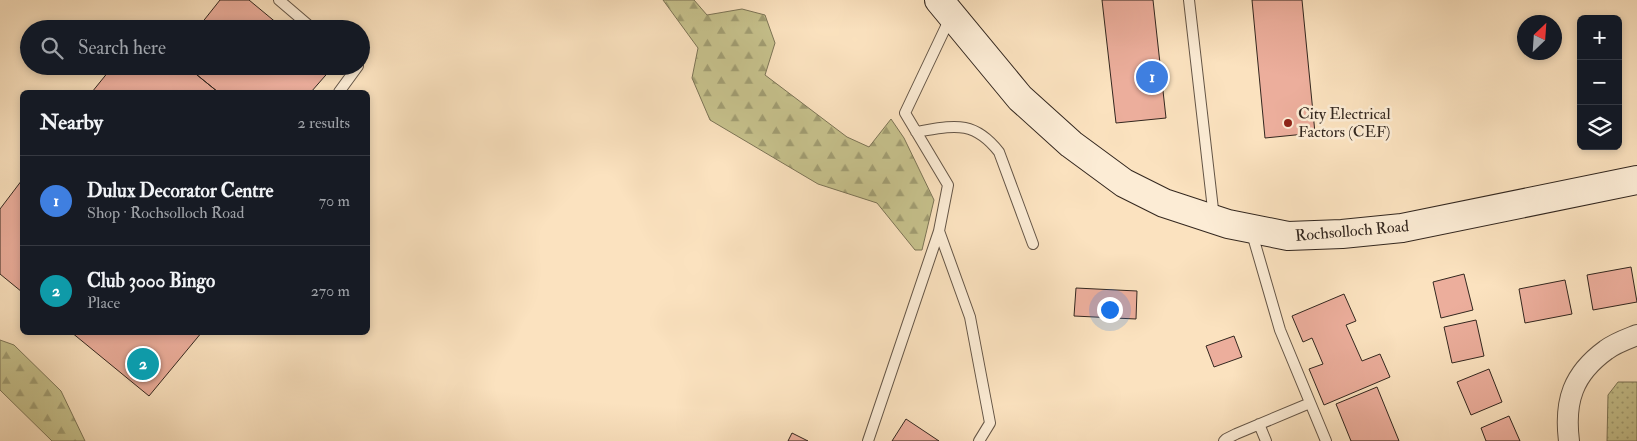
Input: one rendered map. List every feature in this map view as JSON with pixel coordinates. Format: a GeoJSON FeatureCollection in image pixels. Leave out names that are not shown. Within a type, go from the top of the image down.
{"type":"FeatureCollection","features":[{"type":"Feature","properties":{"kind":"street","name":"Rochsolloch Road"},"geometry":{"type":"LineString","coordinates":[[945,8],[1020,98],[1071,144],[1124,183],[1164,203],[1251,230],[1288,236],[1342,234],[1402,228],[1637,180]]}},
{"type":"Feature","properties":{"kind":"street"},"geometry":{"type":"LineString","coordinates":[[1569,441],[1569,401],[1582,372],[1607,349],[1637,334]]}},
{"type":"Feature","properties":{"kind":"lane"},"geometry":{"type":"LineString","coordinates":[[279,0],[302,20]]}},
{"type":"Feature","properties":{"kind":"lane"},"geometry":{"type":"LineString","coordinates":[[1189,0],[1214,218]]}},
{"type":"Feature","properties":{"kind":"lane"},"geometry":{"type":"LineString","coordinates":[[868,441],[939,231],[948,185],[905,113],[945,8]]}},
{"type":"Feature","properties":{"kind":"lane"},"geometry":{"type":"LineString","coordinates":[[341,90],[352,75]]}},
{"type":"Feature","properties":{"kind":"lane"},"geometry":{"type":"LineString","coordinates":[[916,132],[963,127],[975,130],[989,139],[999,152],[1033,244]]}},
{"type":"Feature","properties":{"kind":"lane"},"geometry":{"type":"LineString","coordinates":[[1251,230],[1280,330],[1326,441]]}},
{"type":"Feature","properties":{"kind":"lane"},"geometry":{"type":"LineString","coordinates":[[939,231],[970,317],[990,423],[979,441]]}},
{"type":"Feature","properties":{"kind":"lane"},"geometry":{"type":"LineString","coordinates":[[1224,441],[1231,436],[1310,403]]}},
{"type":"Feature","properties":{"kind":"lane"},"geometry":{"type":"LineString","coordinates":[[1259,424],[1266,441]]}},
{"type":"Feature","properties":{"kind":"green space"},"geometry":{"type":"Polygon","coordinates":[[[663,0],[694,0],[707,15],[742,9],[765,15],[775,43],[765,75],[847,137],[869,147],[891,119],[904,138],[934,200],[922,250],[915,250],[877,203],[818,184],[710,120],[692,78],[698,48],[663,0]]]}},
{"type":"Feature","properties":{"kind":"green space"},"geometry":{"type":"Polygon","coordinates":[[[0,340],[14,345],[61,391],[85,441],[52,441],[0,390],[0,340]]]}},
{"type":"Feature","properties":{"kind":"green space"},"geometry":{"type":"Polygon","coordinates":[[[1618,382],[1637,382],[1637,441],[1607,441],[1608,395],[1618,382]]]}},
{"type":"Feature","properties":{"kind":"building"},"geometry":{"type":"Polygon","coordinates":[[[220,0],[249,0],[273,20],[204,20],[220,0]]]}},
{"type":"Feature","properties":{"kind":"building"},"geometry":{"type":"Polygon","coordinates":[[[1102,0],[1153,0],[1166,118],[1116,123],[1102,0]]]}},
{"type":"Feature","properties":{"kind":"building"},"geometry":{"type":"Polygon","coordinates":[[[1252,0],[1302,0],[1315,133],[1265,138],[1252,0]]]}},
{"type":"Feature","properties":{"kind":"building"},"geometry":{"type":"Polygon","coordinates":[[[106,75],[197,75],[216,90],[94,90],[106,75]]]}},
{"type":"Feature","properties":{"kind":"building"},"geometry":{"type":"Polygon","coordinates":[[[197,75],[326,75],[313,90],[216,90],[197,75]]]}},
{"type":"Feature","properties":{"kind":"building"},"geometry":{"type":"Polygon","coordinates":[[[20,183],[20,290],[0,274],[0,209],[20,183]]]}},
{"type":"Feature","properties":{"kind":"building"},"geometry":{"type":"Polygon","coordinates":[[[1631,267],[1637,302],[1593,310],[1587,275],[1631,267]]]}},
{"type":"Feature","properties":{"kind":"building"},"geometry":{"type":"Polygon","coordinates":[[[1464,274],[1473,310],[1441,318],[1433,282],[1464,274]]]}},
{"type":"Feature","properties":{"kind":"building"},"geometry":{"type":"Polygon","coordinates":[[[1565,280],[1572,314],[1525,323],[1519,289],[1565,280]]]}},
{"type":"Feature","properties":{"kind":"building"},"geometry":{"type":"Polygon","coordinates":[[[1076,288],[1137,291],[1136,319],[1074,316],[1076,288]]]}},
{"type":"Feature","properties":{"kind":"building"},"geometry":{"type":"Polygon","coordinates":[[[1344,294],[1356,321],[1346,325],[1362,361],[1380,354],[1390,377],[1324,405],[1309,369],[1323,364],[1312,338],[1303,342],[1292,316],[1344,294]]]}},
{"type":"Feature","properties":{"kind":"building"},"geometry":{"type":"Polygon","coordinates":[[[1476,320],[1484,356],[1452,363],[1444,327],[1476,320]]]}},
{"type":"Feature","properties":{"kind":"building"},"geometry":{"type":"Polygon","coordinates":[[[75,335],[200,335],[149,396],[75,335]]]}},
{"type":"Feature","properties":{"kind":"building"},"geometry":{"type":"Polygon","coordinates":[[[1234,336],[1242,357],[1214,367],[1206,346],[1234,336]]]}},
{"type":"Feature","properties":{"kind":"building"},"geometry":{"type":"Polygon","coordinates":[[[1489,369],[1502,402],[1471,415],[1457,382],[1489,369]]]}},
{"type":"Feature","properties":{"kind":"building"},"geometry":{"type":"Polygon","coordinates":[[[1377,387],[1399,441],[1351,441],[1336,404],[1377,387]]]}},
{"type":"Feature","properties":{"kind":"building"},"geometry":{"type":"Polygon","coordinates":[[[1509,416],[1520,441],[1486,441],[1481,428],[1509,416]]]}},
{"type":"Feature","properties":{"kind":"building"},"geometry":{"type":"Polygon","coordinates":[[[906,419],[939,441],[892,441],[906,419]]]}},
{"type":"Feature","properties":{"kind":"building"},"geometry":{"type":"Polygon","coordinates":[[[792,433],[808,441],[788,441],[792,433]]]}},
{"type":"Feature","properties":{"kind":"place","name":"Dulux Decorator Centre"},"geometry":{"type":"Point","coordinates":[1152,77]}},
{"type":"Feature","properties":{"kind":"place","name":"City Electrical Factors (CEF)"},"geometry":{"type":"Point","coordinates":[1288,123]}},
{"type":"Feature","properties":{"kind":"place","name":"Club 3000 Bingo"},"geometry":{"type":"Point","coordinates":[143,364]}}]}
